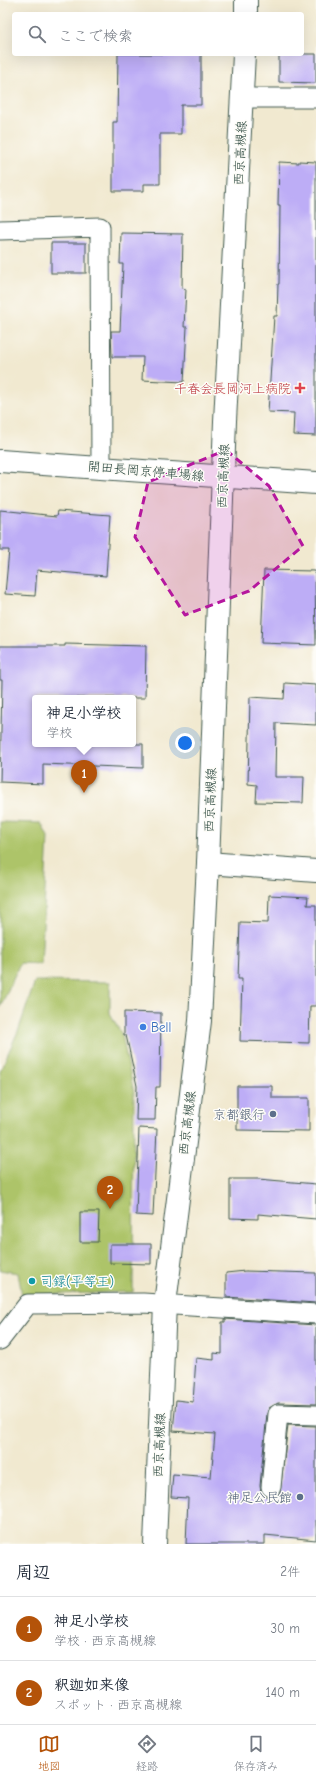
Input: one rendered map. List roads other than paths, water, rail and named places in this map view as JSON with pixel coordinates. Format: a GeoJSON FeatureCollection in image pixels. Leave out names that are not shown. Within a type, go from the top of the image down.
{"type":"FeatureCollection","features":[{"type":"Feature","properties":{"kind":"main road"},"geometry":{"type":"LineString","coordinates":[[246,0],[246,12]]}},
{"type":"Feature","properties":{"kind":"main road","name":"西京高槻線"},"geometry":{"type":"LineString","coordinates":[[155,1544],[165,1304],[200,1021],[208,864],[222,477],[243,98],[244,56]]}},
{"type":"Feature","properties":{"kind":"main road","name":"開田長岡京停車場線"},"geometry":{"type":"LineString","coordinates":[[0,461],[316,483]]}},
{"type":"Feature","properties":{"kind":"main road"},"geometry":{"type":"LineString","coordinates":[[208,864],[316,871]]}},
{"type":"Feature","properties":{"kind":"street"},"geometry":{"type":"LineString","coordinates":[[243,98],[316,98]]}},
{"type":"Feature","properties":{"kind":"street"},"geometry":{"type":"LineString","coordinates":[[0,230],[100,227],[101,467]]}},
{"type":"Feature","properties":{"kind":"street"},"geometry":{"type":"LineString","coordinates":[[0,1340],[28,1304],[143,1303],[316,1314]]}},
{"type":"Feature","properties":{"kind":"street"},"geometry":{"type":"LineString","coordinates":[[271,1487],[278,1414],[316,1415]]}},
{"type":"Feature","properties":{"kind":"place","name":"千春会長岡河上病院"},"geometry":{"type":"Point","coordinates":[300,388]}},
{"type":"Feature","properties":{"kind":"place","name":"神足小学校"},"geometry":{"type":"Point","coordinates":[84,793]}},
{"type":"Feature","properties":{"kind":"place","name":"Bell"},"geometry":{"type":"Point","coordinates":[143,1027]}},
{"type":"Feature","properties":{"kind":"place","name":"京都銀行"},"geometry":{"type":"Point","coordinates":[273,1114]}},
{"type":"Feature","properties":{"kind":"place","name":"釈迦如来像"},"geometry":{"type":"Point","coordinates":[110,1209]}},
{"type":"Feature","properties":{"kind":"place","name":"司録(平等王)"},"geometry":{"type":"Point","coordinates":[32,1281]}},
{"type":"Feature","properties":{"kind":"place","name":"神足公民館"},"geometry":{"type":"Point","coordinates":[300,1497]}}]}
